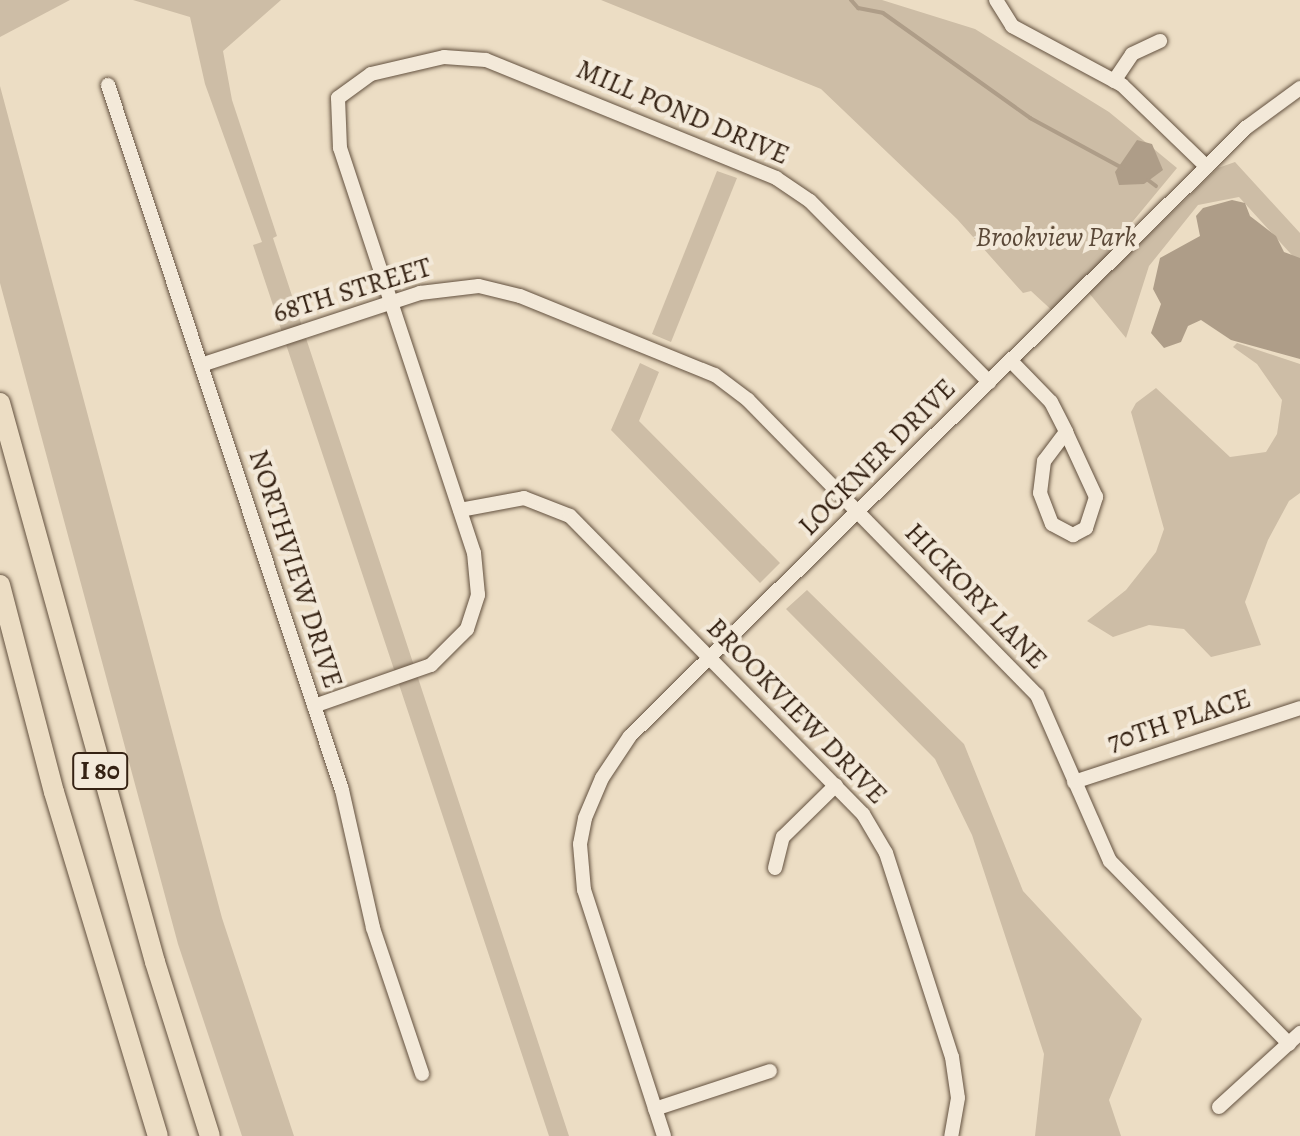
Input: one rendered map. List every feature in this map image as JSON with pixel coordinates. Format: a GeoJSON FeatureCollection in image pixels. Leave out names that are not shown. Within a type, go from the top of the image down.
{"type":"FeatureCollection","features":[{"type":"Feature","properties":{"kind":"highway","name":"I 80"},"geometry":{"type":"LineString","coordinates":[[0,403],[150,947],[210,1136]]}},
{"type":"Feature","properties":{"kind":"highway","name":"I 80"},"geometry":{"type":"LineString","coordinates":[[0,585],[71,851],[158,1136]]}},
{"type":"Feature","properties":{"kind":"street"},"geometry":{"type":"LineString","coordinates":[[996,0],[1012,26],[1114,81],[1145,104],[1207,167]]}},
{"type":"Feature","properties":{"kind":"street"},"geometry":{"type":"LineString","coordinates":[[1114,81],[1132,54],[1160,41]]}},
{"type":"Feature","properties":{"kind":"street","name":"MILL POND DRIVE"},"geometry":{"type":"LineString","coordinates":[[391,302],[340,148],[338,98],[356,82],[406,64],[444,57],[475,59],[748,165],[795,187],[989,382]]}},
{"type":"Feature","properties":{"kind":"street","name":"NORTHVIEW DRIVE"},"geometry":{"type":"LineString","coordinates":[[108,85],[349,816],[373,928],[422,1074]]}},
{"type":"Feature","properties":{"kind":"street","name":"LOCKNER DRIVE"},"geometry":{"type":"LineString","coordinates":[[664,1136],[591,912],[580,844],[593,796],[630,736],[1264,111],[1300,88]]}},
{"type":"Feature","properties":{"kind":"street","name":"68TH STREET"},"geometry":{"type":"LineString","coordinates":[[201,365],[391,302],[457,285],[520,296]]}},
{"type":"Feature","properties":{"kind":"street","name":"HICKORY LANE"},"geometry":{"type":"LineString","coordinates":[[520,296],[715,375],[748,400],[1037,695],[1110,861],[1294,1039]]}},
{"type":"Feature","properties":{"kind":"street"},"geometry":{"type":"LineString","coordinates":[[314,706],[415,672],[445,655],[474,612],[479,578],[474,553],[391,302]]}},
{"type":"Feature","properties":{"kind":"street"},"geometry":{"type":"LineString","coordinates":[[1011,361],[1051,402],[1066,432],[1096,497],[1086,528],[1073,535],[1052,524],[1040,493],[1044,461],[1066,432]]}},
{"type":"Feature","properties":{"kind":"street","name":"BROOKVIEW DRIVE"},"geometry":{"type":"LineString","coordinates":[[460,510],[506,497],[556,507],[582,527],[836,785],[877,836],[902,899],[956,1072],[958,1098],[951,1136]]}},
{"type":"Feature","properties":{"kind":"street","name":"70TH PLACE"},"geometry":{"type":"LineString","coordinates":[[1074,782],[1300,708]]}},
{"type":"Feature","properties":{"kind":"street"},"geometry":{"type":"LineString","coordinates":[[775,868],[783,837],[836,785]]}},
{"type":"Feature","properties":{"kind":"street"},"geometry":{"type":"LineString","coordinates":[[1219,1107],[1294,1039]]}},
{"type":"Feature","properties":{"kind":"street"},"geometry":{"type":"LineString","coordinates":[[655,1109],[770,1071]]}},
{"type":"Feature","properties":{"kind":"green space"},"geometry":{"type":"Polygon","coordinates":[[[0,0],[70,0],[0,37],[0,0]]]}},
{"type":"Feature","properties":{"kind":"green space"},"geometry":{"type":"Polygon","coordinates":[[[133,0],[281,0],[223,51],[232,100],[277,236],[273,238],[569,1136],[549,1136],[253,245],[262,242],[205,84],[190,17],[133,0]]]}},
{"type":"Feature","properties":{"kind":"green space","name":"Brookview Park"},"geometry":{"type":"Polygon","coordinates":[[[601,0],[882,0],[975,29],[1109,112],[1177,168],[1129,226],[1139,235],[1057,315],[1031,291],[1023,293],[957,219],[821,89],[601,0]]]}},
{"type":"Feature","properties":{"kind":"green space"},"geometry":{"type":"Polygon","coordinates":[[[0,86],[222,918],[294,1136],[242,1136],[178,944],[0,283],[0,86]]]}},
{"type":"Feature","properties":{"kind":"green space"},"geometry":{"type":"Polygon","coordinates":[[[1235,162],[1300,233],[1300,264],[1239,197],[1198,205],[1149,266],[1126,338],[1089,293],[1218,168],[1235,162]]]}},
{"type":"Feature","properties":{"kind":"green space"},"geometry":{"type":"Polygon","coordinates":[[[717,171],[737,178],[671,342],[652,334],[717,171]]]}},
{"type":"Feature","properties":{"kind":"green space"},"geometry":{"type":"Polygon","coordinates":[[[1237,343],[1300,364],[1300,493],[1289,501],[1268,540],[1245,602],[1261,645],[1211,657],[1184,629],[1149,625],[1113,637],[1087,621],[1126,590],[1156,552],[1164,529],[1131,412],[1136,403],[1156,388],[1230,457],[1266,452],[1277,434],[1282,400],[1257,364],[1233,347],[1237,343]]]}},
{"type":"Feature","properties":{"kind":"green space"},"geometry":{"type":"Polygon","coordinates":[[[640,363],[659,372],[639,421],[780,563],[760,583],[611,430],[640,363]]]}},
{"type":"Feature","properties":{"kind":"green space"},"geometry":{"type":"Polygon","coordinates":[[[807,590],[964,744],[1023,891],[1142,1019],[1109,1100],[1121,1136],[1035,1136],[1044,1054],[972,835],[935,759],[786,609],[807,590]]]}},
{"type":"Feature","properties":{"kind":"shaded area"},"geometry":{"type":"Polygon","coordinates":[[[1137,140],[1152,144],[1163,170],[1144,184],[1119,185],[1115,172],[1137,140]]]}},
{"type":"Feature","properties":{"kind":"shaded area"},"geometry":{"type":"Polygon","coordinates":[[[1232,200],[1245,203],[1250,216],[1276,236],[1284,252],[1300,258],[1300,359],[1231,340],[1201,320],[1188,326],[1181,342],[1164,348],[1151,333],[1161,304],[1153,289],[1160,258],[1200,236],[1196,216],[1203,208],[1232,200]]]}},
{"type":"Feature","properties":{"kind":"waterway"},"geometry":{"type":"LineString","coordinates":[[851,0],[858,8],[883,13],[1030,118],[1122,168]]}},
{"type":"Feature","properties":{"kind":"waterway"},"geometry":{"type":"LineString","coordinates":[[1148,180],[1156,186]]}}]}
